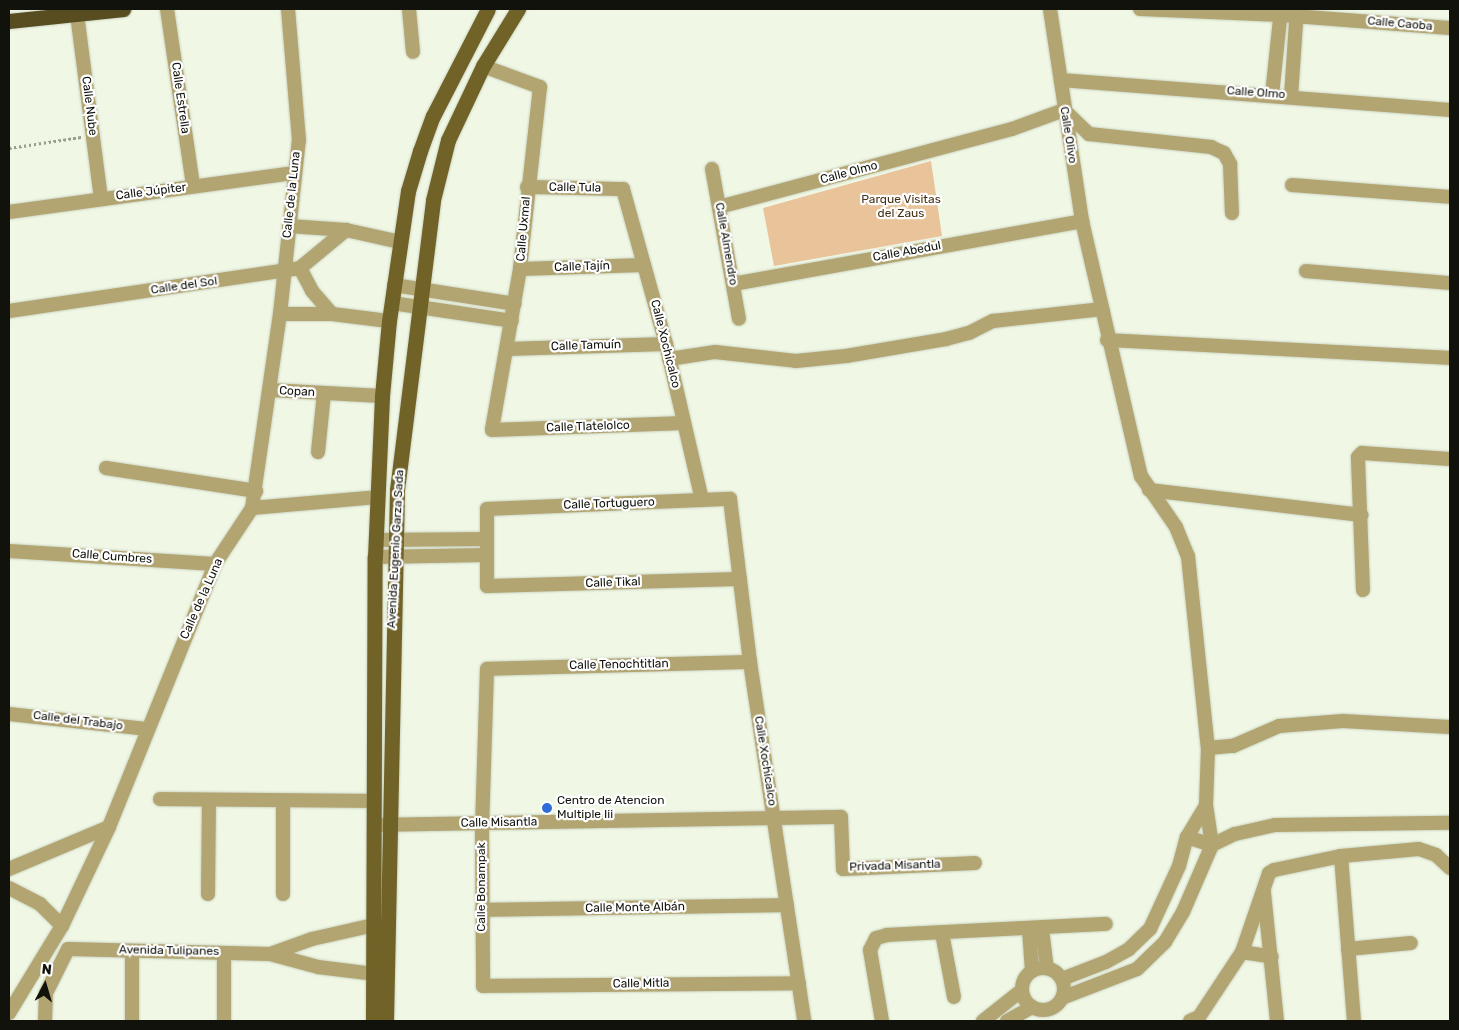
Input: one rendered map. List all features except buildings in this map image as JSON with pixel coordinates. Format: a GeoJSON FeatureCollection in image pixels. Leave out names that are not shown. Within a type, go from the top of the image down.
{"type":"FeatureCollection","features":[{"type":"Feature","properties":{"kind":"highway"},"geometry":{"type":"LineString","coordinates":[[9,20],[123,9]]}},
{"type":"Feature","properties":{"kind":"main road","name":"Avenida Eugenio Garza Sada"},"geometry":{"type":"LineString","coordinates":[[373,1021],[375,557],[382,396],[389,321],[408,191],[420,151],[433,116],[488,9]]}},
{"type":"Feature","properties":{"kind":"main road","name":"Avenida Eugenio Garza Sada"},"geometry":{"type":"LineString","coordinates":[[386,1021],[393,557],[397,490],[433,200],[448,140],[483,66],[518,9]]}},
{"type":"Feature","properties":{"kind":"street","name":"Calle Estrella"},"geometry":{"type":"LineString","coordinates":[[167,9],[192,186]]}},
{"type":"Feature","properties":{"kind":"street","name":"Calle de la Luna"},"geometry":{"type":"LineString","coordinates":[[9,1012],[62,926],[109,827],[215,564],[252,508],[256,491],[280,314],[300,121],[288,9]]}},
{"type":"Feature","properties":{"kind":"street"},"geometry":{"type":"LineString","coordinates":[[410,9],[413,52]]}},
{"type":"Feature","properties":{"kind":"street","name":"Calle Olivo"},"geometry":{"type":"LineString","coordinates":[[1050,9],[1082,221],[1093,260],[1107,340],[1141,476],[1176,527],[1188,556],[1208,748],[1206,806],[1212,845]]}},
{"type":"Feature","properties":{"kind":"street","name":"Calle Caoba"},"geometry":{"type":"LineString","coordinates":[[1140,9],[1297,12],[1450,28]]}},
{"type":"Feature","properties":{"kind":"street"},"geometry":{"type":"LineString","coordinates":[[1272,95],[1281,12]]}},
{"type":"Feature","properties":{"kind":"street"},"geometry":{"type":"LineString","coordinates":[[1291,96],[1297,12]]}},
{"type":"Feature","properties":{"kind":"street","name":"Calle Nube"},"geometry":{"type":"LineString","coordinates":[[77,14],[101,198]]}},
{"type":"Feature","properties":{"kind":"street","name":"Calle Uxmal"},"geometry":{"type":"LineString","coordinates":[[483,66],[540,87],[527,188],[520,269],[492,430]]}},
{"type":"Feature","properties":{"kind":"street","name":"Calle Olmo"},"geometry":{"type":"LineString","coordinates":[[1061,80],[1291,96],[1450,110]]}},
{"type":"Feature","properties":{"kind":"street"},"geometry":{"type":"LineString","coordinates":[[1064,110],[1089,134],[1211,147],[1224,153],[1230,164],[1232,214]]}},
{"type":"Feature","properties":{"kind":"street","name":"Calle Olmo"},"geometry":{"type":"LineString","coordinates":[[719,207],[1012,130],[1064,110]]}},
{"type":"Feature","properties":{"kind":"street","name":"Calle Almendro"},"geometry":{"type":"LineString","coordinates":[[712,169],[740,319]]}},
{"type":"Feature","properties":{"kind":"street","name":"Calle Júpiter"},"geometry":{"type":"LineString","coordinates":[[9,212],[294,173]]}},
{"type":"Feature","properties":{"kind":"street"},"geometry":{"type":"LineString","coordinates":[[1292,185],[1450,196]]}},
{"type":"Feature","properties":{"kind":"street","name":"Calle Tula"},"geometry":{"type":"LineString","coordinates":[[527,188],[623,189]]}},
{"type":"Feature","properties":{"kind":"street","name":"Calle Xochicalco"},"geometry":{"type":"LineString","coordinates":[[623,189],[666,344],[702,500]]}},
{"type":"Feature","properties":{"kind":"street","name":"Calle Abedul"},"geometry":{"type":"LineString","coordinates":[[733,284],[1082,221]]}},
{"type":"Feature","properties":{"kind":"street"},"geometry":{"type":"LineString","coordinates":[[289,226],[346,230],[400,242]]}},
{"type":"Feature","properties":{"kind":"street","name":"Calle del Sol"},"geometry":{"type":"LineString","coordinates":[[9,311],[300,268],[346,230]]}},
{"type":"Feature","properties":{"kind":"street","name":"Calle Tajín"},"geometry":{"type":"LineString","coordinates":[[520,269],[644,265]]}},
{"type":"Feature","properties":{"kind":"street"},"geometry":{"type":"LineString","coordinates":[[300,268],[312,291],[332,314]]}},
{"type":"Feature","properties":{"kind":"street"},"geometry":{"type":"LineString","coordinates":[[1306,271],[1450,283]]}},
{"type":"Feature","properties":{"kind":"street"},"geometry":{"type":"LineString","coordinates":[[394,285],[515,304]]}},
{"type":"Feature","properties":{"kind":"street"},"geometry":{"type":"LineString","coordinates":[[392,303],[512,321]]}},
{"type":"Feature","properties":{"kind":"street"},"geometry":{"type":"LineString","coordinates":[[669,359],[715,352],[796,361],[838,357],[946,339],[970,333],[993,321],[1102,309]]}},
{"type":"Feature","properties":{"kind":"street"},"geometry":{"type":"LineString","coordinates":[[280,314],[332,314],[389,321]]}},
{"type":"Feature","properties":{"kind":"street"},"geometry":{"type":"LineString","coordinates":[[1107,340],[1450,358]]}},
{"type":"Feature","properties":{"kind":"street","name":"Calle Tamuín"},"geometry":{"type":"LineString","coordinates":[[507,349],[666,344]]}},
{"type":"Feature","properties":{"kind":"street","name":"Copan"},"geometry":{"type":"LineString","coordinates":[[270,390],[382,396]]}},
{"type":"Feature","properties":{"kind":"street"},"geometry":{"type":"LineString","coordinates":[[318,452],[324,393]]}},
{"type":"Feature","properties":{"kind":"street","name":"Calle Tlatelolco"},"geometry":{"type":"LineString","coordinates":[[492,430],[684,423]]}},
{"type":"Feature","properties":{"kind":"street"},"geometry":{"type":"LineString","coordinates":[[1363,590],[1362,515],[1358,457],[1362,453],[1450,459]]}},
{"type":"Feature","properties":{"kind":"street"},"geometry":{"type":"LineString","coordinates":[[106,468],[256,491]]}},
{"type":"Feature","properties":{"kind":"street"},"geometry":{"type":"LineString","coordinates":[[1149,490],[1362,515]]}},
{"type":"Feature","properties":{"kind":"street"},"geometry":{"type":"LineString","coordinates":[[252,508],[377,497]]}},
{"type":"Feature","properties":{"kind":"street","name":"Calle Xochicalco"},"geometry":{"type":"LineString","coordinates":[[730,500],[750,662],[804,1021]]}},
{"type":"Feature","properties":{"kind":"street","name":"Calle Tortuguero"},"geometry":{"type":"LineString","coordinates":[[486,538],[487,509],[730,500]]}},
{"type":"Feature","properties":{"kind":"street"},"geometry":{"type":"LineString","coordinates":[[375,557],[486,555],[486,538],[376,540]]}},
{"type":"Feature","properties":{"kind":"street","name":"Calle Cumbres"},"geometry":{"type":"LineString","coordinates":[[9,551],[215,564]]}},
{"type":"Feature","properties":{"kind":"street","name":"Calle Tikal"},"geometry":{"type":"LineString","coordinates":[[486,555],[487,586],[740,579]]}},
{"type":"Feature","properties":{"kind":"street","name":"Calle Tenochtitlan"},"geometry":{"type":"LineString","coordinates":[[488,668],[750,662]]}},
{"type":"Feature","properties":{"kind":"street","name":"Calle Bonampak"},"geometry":{"type":"LineString","coordinates":[[483,986],[482,824],[488,668]]}},
{"type":"Feature","properties":{"kind":"street","name":"Calle del Trabajo"},"geometry":{"type":"LineString","coordinates":[[9,714],[148,730]]}},
{"type":"Feature","properties":{"kind":"street"},"geometry":{"type":"LineString","coordinates":[[1208,748],[1233,746],[1279,726],[1343,721],[1450,727]]}},
{"type":"Feature","properties":{"kind":"street"},"geometry":{"type":"LineString","coordinates":[[160,799],[374,801]]}},
{"type":"Feature","properties":{"kind":"street"},"geometry":{"type":"LineString","coordinates":[[208,894],[209,800]]}},
{"type":"Feature","properties":{"kind":"street"},"geometry":{"type":"LineString","coordinates":[[283,801],[283,894]]}},
{"type":"Feature","properties":{"kind":"street"},"geometry":{"type":"LineString","coordinates":[[1062,979],[1106,962],[1129,949],[1150,928],[1172,882],[1187,837],[1206,806]]}},
{"type":"Feature","properties":{"kind":"street","name":"Privada Misantla"},"geometry":{"type":"LineString","coordinates":[[774,818],[841,817],[843,869],[975,863]]}},
{"type":"Feature","properties":{"kind":"street","name":"Calle Misantla"},"geometry":{"type":"LineString","coordinates":[[374,825],[774,818]]}},
{"type":"Feature","properties":{"kind":"street"},"geometry":{"type":"LineString","coordinates":[[1062,998],[1137,969],[1165,942],[1183,912],[1212,845],[1235,834],[1275,825],[1450,823]]}},
{"type":"Feature","properties":{"kind":"street"},"geometry":{"type":"LineString","coordinates":[[9,869],[109,827]]}},
{"type":"Feature","properties":{"kind":"street"},"geometry":{"type":"LineString","coordinates":[[1187,837],[1212,845]]}},
{"type":"Feature","properties":{"kind":"street"},"geometry":{"type":"LineString","coordinates":[[1196,1020],[1242,952],[1269,873],[1274,870],[1341,856],[1419,849],[1436,855],[1450,868]]}},
{"type":"Feature","properties":{"kind":"street"},"geometry":{"type":"LineString","coordinates":[[1341,856],[1354,1021]]}},
{"type":"Feature","properties":{"kind":"street"},"geometry":{"type":"LineString","coordinates":[[9,888],[40,904],[62,926]]}},
{"type":"Feature","properties":{"kind":"street"},"geometry":{"type":"LineString","coordinates":[[1264,890],[1277,1021]]}},
{"type":"Feature","properties":{"kind":"street","name":"Calle Monte Albán"},"geometry":{"type":"LineString","coordinates":[[482,910],[787,905]]}},
{"type":"Feature","properties":{"kind":"street"},"geometry":{"type":"LineString","coordinates":[[882,1021],[870,950],[876,938],[887,934],[1035,929],[1106,924]]}},
{"type":"Feature","properties":{"kind":"street","name":"Avenida Tulipanes"},"geometry":{"type":"LineString","coordinates":[[270,954],[312,939],[374,925]]}},
{"type":"Feature","properties":{"kind":"street"},"geometry":{"type":"LineString","coordinates":[[1035,929],[1047,968],[1062,979]]}},
{"type":"Feature","properties":{"kind":"street"},"geometry":{"type":"LineString","coordinates":[[1032,971],[1035,929]]}},
{"type":"Feature","properties":{"kind":"street"},"geometry":{"type":"LineString","coordinates":[[942,933],[954,997]]}},
{"type":"Feature","properties":{"kind":"street"},"geometry":{"type":"LineString","coordinates":[[1348,949],[1411,943]]}},
{"type":"Feature","properties":{"kind":"street","name":"Avenida Tulipanes"},"geometry":{"type":"LineString","coordinates":[[45,1021],[46,993],[68,949],[270,954],[318,967],[374,974]]}},
{"type":"Feature","properties":{"kind":"street"},"geometry":{"type":"LineString","coordinates":[[132,951],[132,1021]]}},
{"type":"Feature","properties":{"kind":"street"},"geometry":{"type":"LineString","coordinates":[[1242,952],[1272,957]]}},
{"type":"Feature","properties":{"kind":"street"},"geometry":{"type":"LineString","coordinates":[[224,953],[224,1021]]}},
{"type":"Feature","properties":{"kind":"street"},"geometry":{"type":"LineString","coordinates":[[983,1021],[1022,990],[1026,976],[1032,971],[1047,968]]}},
{"type":"Feature","properties":{"kind":"street"},"geometry":{"type":"LineString","coordinates":[[1022,990],[1032,1007],[1051,1015],[1062,998],[1062,979]]}},
{"type":"Feature","properties":{"kind":"street","name":"Calle Mitla"},"geometry":{"type":"LineString","coordinates":[[483,986],[799,983]]}},
{"type":"Feature","properties":{"kind":"street"},"geometry":{"type":"LineString","coordinates":[[1007,1021],[1032,1007]]}},
{"type":"Feature","properties":{"kind":"path"},"geometry":{"type":"LineString","coordinates":[[9,148],[92,135]]}},
{"type":"Feature","properties":{"kind":"green space","name":"Parque Visitas del Zaus"},"geometry":{"type":"Polygon","coordinates":[[[931,161],[942,236],[774,266],[763,208],[931,161]]]}},
{"type":"Feature","properties":{"kind":"place","name":"Centro de Atencion Multiple Iii"},"geometry":{"type":"Point","coordinates":[547,808]}}]}
